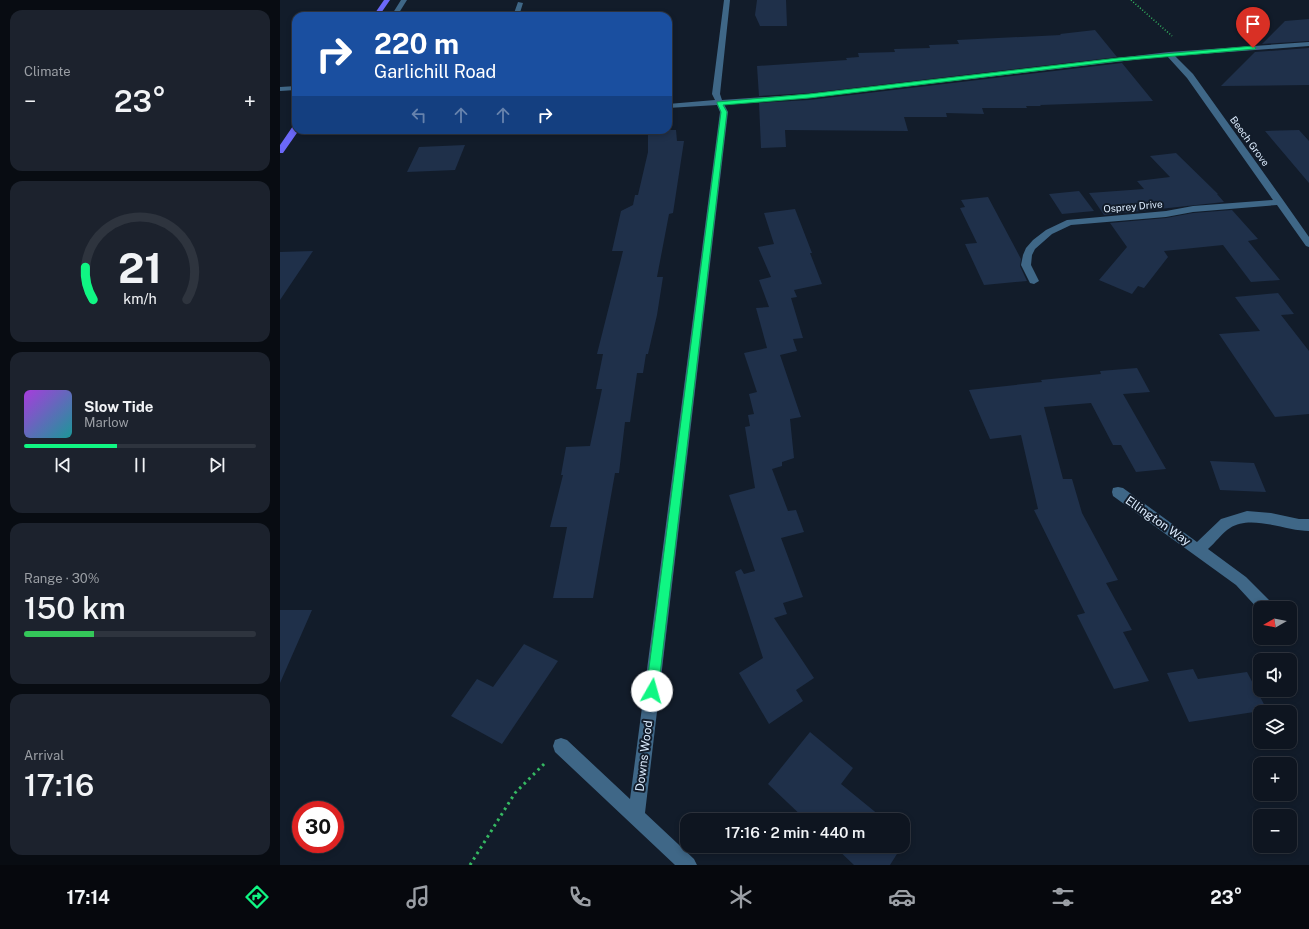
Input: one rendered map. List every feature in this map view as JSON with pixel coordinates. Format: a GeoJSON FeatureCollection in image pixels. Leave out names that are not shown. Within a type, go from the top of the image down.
{"type":"FeatureCollection","features":[{"type":"Feature","properties":{"kind":"main road"},"geometry":{"type":"LineString","coordinates":[[379,12],[387,0]]}},
{"type":"Feature","properties":{"kind":"main road"},"geometry":{"type":"LineString","coordinates":[[280,151],[292,134]]}},
{"type":"Feature","properties":{"kind":"street"},"geometry":{"type":"LineString","coordinates":[[396,12],[404,0]]}},
{"type":"Feature","properties":{"kind":"street","name":"Downs Wood"},"geometry":{"type":"LineString","coordinates":[[636,816],[724,112],[716,94],[727,0]]}},
{"type":"Feature","properties":{"kind":"street"},"geometry":{"type":"LineString","coordinates":[[517,12],[520,2]]}},
{"type":"Feature","properties":{"kind":"street"},"geometry":{"type":"LineString","coordinates":[[672,106],[809,96],[970,76],[1169,54],[1309,44]]}},
{"type":"Feature","properties":{"kind":"street","name":"Beech Grove"},"geometry":{"type":"LineString","coordinates":[[1169,54],[1190,76],[1309,244]]}},
{"type":"Feature","properties":{"kind":"street"},"geometry":{"type":"LineString","coordinates":[[280,89],[292,88]]}},
{"type":"Feature","properties":{"kind":"street","name":"Osprey Drive"},"geometry":{"type":"LineString","coordinates":[[1034,281],[1026,265],[1028,252],[1035,243],[1056,226],[1070,222],[1166,214],[1193,209],[1280,202]]}},
{"type":"Feature","properties":{"kind":"street","name":"Ellington Way"},"geometry":{"type":"LineString","coordinates":[[1118,492],[1241,581],[1260,601]]}},
{"type":"Feature","properties":{"kind":"street","name":"Ellington Way"},"geometry":{"type":"LineString","coordinates":[[1198,550],[1226,522],[1247,517],[1271,519],[1299,525],[1309,525]]}},
{"type":"Feature","properties":{"kind":"street","name":"Downs Wood"},"geometry":{"type":"LineString","coordinates":[[561,746],[688,865]]}},
{"type":"Feature","properties":{"kind":"path"},"geometry":{"type":"LineString","coordinates":[[1131,0],[1190,53]]}},
{"type":"Feature","properties":{"kind":"path"},"geometry":{"type":"LineString","coordinates":[[470,865],[515,793],[561,746]]}},
{"type":"Feature","properties":{"kind":"building"},"geometry":{"type":"Polygon","coordinates":[[[757,0],[786,0],[787,26],[760,26],[755,15],[757,0]]]}},
{"type":"Feature","properties":{"kind":"building"},"geometry":{"type":"Polygon","coordinates":[[[1309,19],[1309,41],[1262,44],[1285,21],[1309,19]]]}},
{"type":"Feature","properties":{"kind":"building"},"geometry":{"type":"Polygon","coordinates":[[[1095,30],[1117,57],[809,93],[759,96],[757,66],[847,60],[846,58],[859,57],[858,53],[895,52],[894,49],[930,48],[929,45],[959,44],[957,40],[1061,35],[1060,34],[1095,30]]]}},
{"type":"Feature","properties":{"kind":"building"},"geometry":{"type":"Polygon","coordinates":[[[1309,48],[1309,85],[1221,86],[1255,52],[1309,48]]]}},
{"type":"Feature","properties":{"kind":"building"},"geometry":{"type":"Polygon","coordinates":[[[1122,63],[1153,101],[1040,105],[1041,106],[1026,106],[1027,108],[982,108],[984,114],[946,113],[947,117],[904,117],[908,131],[785,130],[786,147],[761,148],[759,103],[809,100],[1122,63]]]}},
{"type":"Feature","properties":{"kind":"building"},"geometry":{"type":"Polygon","coordinates":[[[672,130],[676,130],[677,141],[684,141],[673,213],[669,214],[657,277],[663,277],[657,315],[648,354],[646,354],[643,373],[637,373],[630,422],[625,422],[619,473],[615,473],[593,598],[553,598],[567,527],[550,527],[563,475],[561,475],[566,447],[590,446],[602,389],[596,389],[603,354],[597,354],[623,251],[612,251],[621,211],[633,205],[635,195],[638,195],[648,152],[648,134],[672,134],[672,130]]]}},
{"type":"Feature","properties":{"kind":"building"},"geometry":{"type":"Polygon","coordinates":[[[1299,130],[1309,141],[1309,183],[1265,131],[1299,130]]]}},
{"type":"Feature","properties":{"kind":"building"},"geometry":{"type":"Polygon","coordinates":[[[465,145],[455,170],[407,172],[419,147],[465,145]]]}},
{"type":"Feature","properties":{"kind":"building"},"geometry":{"type":"Polygon","coordinates":[[[1176,153],[1218,194],[1224,202],[1104,215],[1089,193],[1144,189],[1137,181],[1170,177],[1150,156],[1176,153]]]}},
{"type":"Feature","properties":{"kind":"building"},"geometry":{"type":"Polygon","coordinates":[[[1079,191],[1094,211],[1062,214],[1049,194],[1079,191]]]}},
{"type":"Feature","properties":{"kind":"building"},"geometry":{"type":"Polygon","coordinates":[[[988,197],[1021,259],[1020,266],[1027,281],[984,285],[965,244],[977,243],[960,208],[965,207],[961,200],[988,197]]]}},
{"type":"Feature","properties":{"kind":"building"},"geometry":{"type":"Polygon","coordinates":[[[795,209],[822,284],[794,290],[797,297],[791,298],[803,338],[793,339],[797,351],[780,355],[801,417],[790,419],[794,458],[782,462],[782,466],[772,469],[788,511],[796,510],[804,532],[781,538],[803,597],[783,603],[787,614],[774,618],[814,678],[796,690],[803,701],[769,724],[739,673],[763,658],[735,572],[741,569],[744,574],[755,571],[729,495],[755,488],[745,427],[750,426],[748,415],[754,414],[749,394],[757,392],[744,353],[767,348],[756,308],[769,307],[759,280],[771,277],[758,247],[774,244],[764,213],[795,209]]]}},
{"type":"Feature","properties":{"kind":"building"},"geometry":{"type":"Polygon","coordinates":[[[1232,210],[1258,239],[1248,241],[1280,280],[1251,282],[1223,245],[1164,251],[1168,257],[1144,288],[1138,286],[1132,294],[1099,280],[1127,247],[1110,223],[1232,210]]]}},
{"type":"Feature","properties":{"kind":"building"},"geometry":{"type":"Polygon","coordinates":[[[313,251],[280,300],[280,252],[313,251]]]}},
{"type":"Feature","properties":{"kind":"building"},"geometry":{"type":"Polygon","coordinates":[[[1278,293],[1294,314],[1281,315],[1309,351],[1309,414],[1275,417],[1219,334],[1260,331],[1235,297],[1278,293]]]}},
{"type":"Feature","properties":{"kind":"building"},"geometry":{"type":"Polygon","coordinates":[[[1137,368],[1150,392],[1123,394],[1166,469],[1136,472],[1121,445],[1113,445],[1091,403],[1044,407],[1063,479],[1072,479],[1082,513],[1118,580],[1106,583],[1132,630],[1123,632],[1149,681],[1114,689],[1077,615],[1085,613],[1034,510],[1038,509],[1021,435],[990,439],[969,390],[1042,382],[1041,380],[1101,374],[1100,371],[1137,368]]]}},
{"type":"Feature","properties":{"kind":"building"},"geometry":{"type":"Polygon","coordinates":[[[1210,461],[1254,463],[1266,492],[1220,490],[1210,461]]]}},
{"type":"Feature","properties":{"kind":"building"},"geometry":{"type":"Polygon","coordinates":[[[280,610],[312,610],[280,683],[280,610]]]}},
{"type":"Feature","properties":{"kind":"building"},"geometry":{"type":"Polygon","coordinates":[[[524,644],[558,661],[502,744],[451,716],[477,679],[493,687],[524,644]]]}},
{"type":"Feature","properties":{"kind":"building"},"geometry":{"type":"Polygon","coordinates":[[[1193,669],[1198,679],[1247,672],[1253,683],[1253,697],[1260,697],[1264,705],[1253,705],[1253,712],[1189,722],[1167,673],[1193,669]]]}},
{"type":"Feature","properties":{"kind":"building"},"geometry":{"type":"Polygon","coordinates":[[[810,732],[853,768],[841,784],[876,813],[799,813],[768,784],[810,732]]]}},
{"type":"Feature","properties":{"kind":"building"},"geometry":{"type":"Polygon","coordinates":[[[841,853],[898,853],[890,865],[854,865],[841,853]]]}},
{"type":"Feature","properties":{"kind":"route"},"geometry":{"type":"LineString","coordinates":[[652,691],[724,112],[720,103],[762,101],[809,96],[970,76],[1169,54],[1253,48]]}}]}
